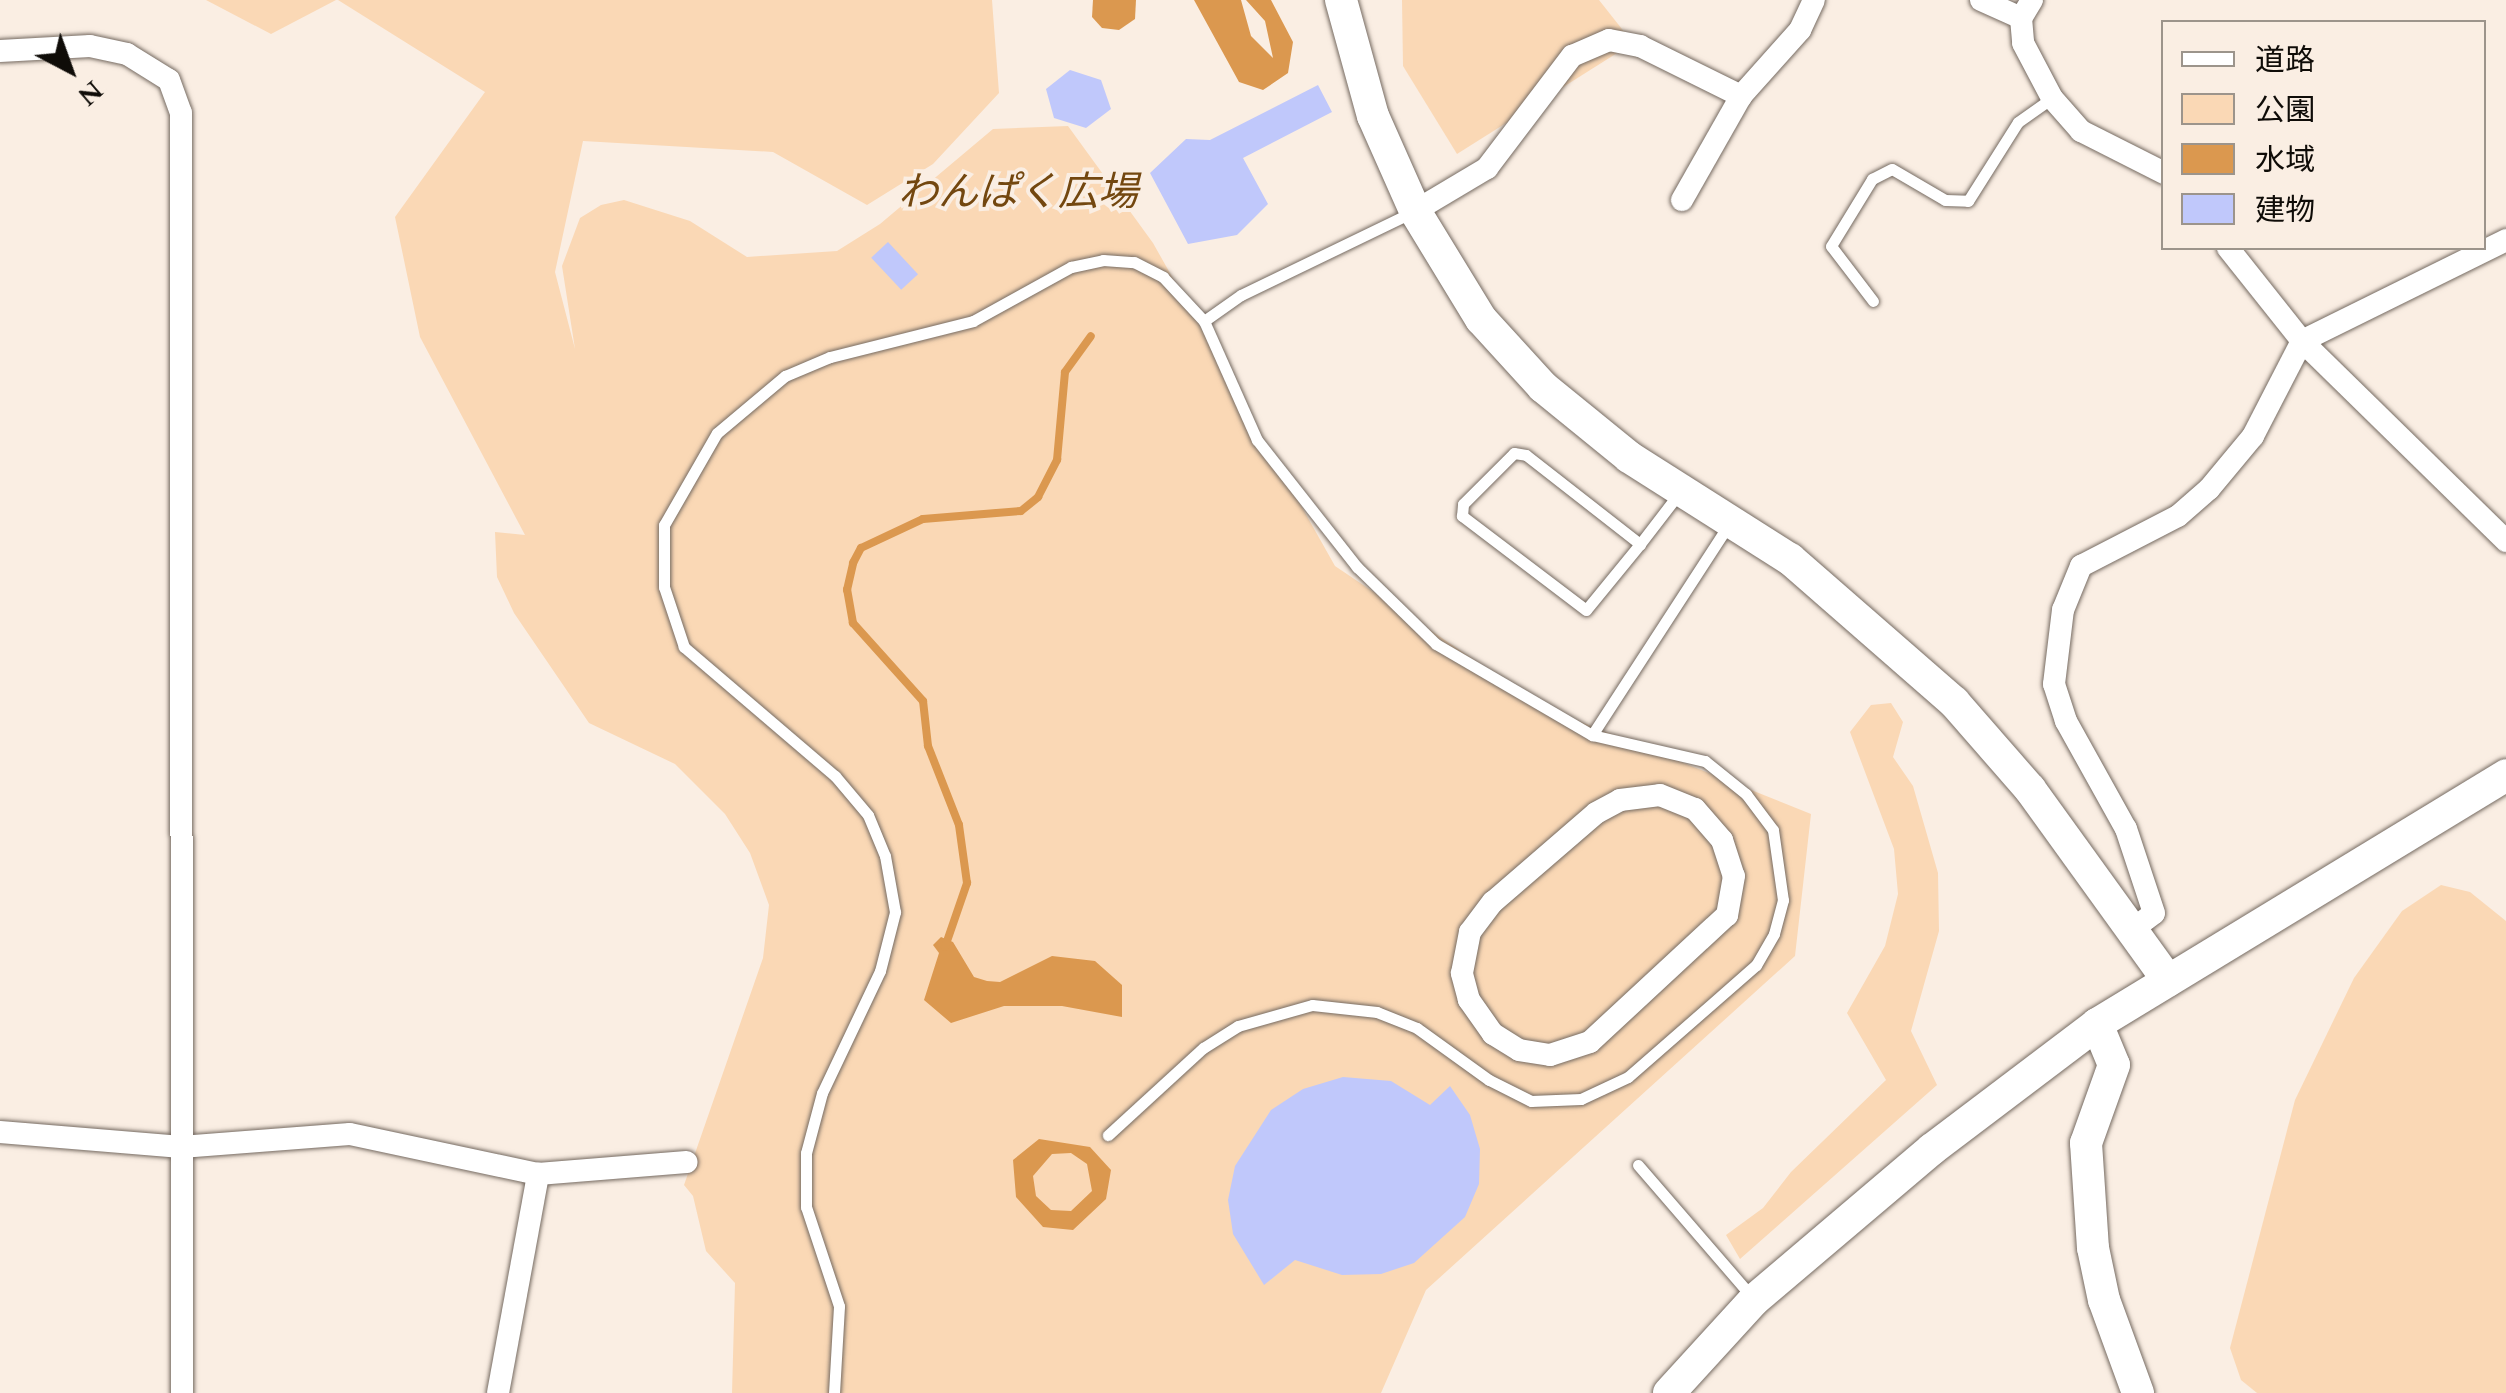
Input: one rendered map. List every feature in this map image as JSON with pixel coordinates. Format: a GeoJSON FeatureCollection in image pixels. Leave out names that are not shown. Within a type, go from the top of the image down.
{"type":"FeatureCollection","features":[{"type":"Feature","properties":{"kind":"street"},"geometry":{"type":"LineString","coordinates":[[1341,0],[1373,116],[1415,211],[1481,319],[1543,387],[1680,492],[1790,559],[1954,702],[2030,789],[2168,980]]}},
{"type":"Feature","properties":{"kind":"street"},"geometry":{"type":"LineString","coordinates":[[1682,200],[1742,96],[1800,30],[1814,0]]}},
{"type":"Feature","properties":{"kind":"street"},"geometry":{"type":"LineString","coordinates":[[1981,0],[2027,9],[2023,43],[2052,98],[2081,132],[2161,172]]}},
{"type":"Feature","properties":{"kind":"street"},"geometry":{"type":"LineString","coordinates":[[1415,211],[1487,168],[1572,56],[1609,40],[1640,46],[1742,96]]}},
{"type":"Feature","properties":{"kind":"street"},"geometry":{"type":"LineString","coordinates":[[0,51],[90,46],[126,54],[169,80],[181,113],[182,1393]]}},
{"type":"Feature","properties":{"kind":"street"},"geometry":{"type":"LineString","coordinates":[[2230,250],[2302,341],[2506,541]]}},
{"type":"Feature","properties":{"kind":"street"},"geometry":{"type":"LineString","coordinates":[[2133,929],[2154,913],[2126,829],[2066,721],[2054,684],[2064,610],[2081,566],[2178,516],[2209,489],[2254,436],[2302,341],[2486,250]]}},
{"type":"Feature","properties":{"kind":"street"},"geometry":{"type":"LineString","coordinates":[[1668,1393],[1754,1300],[1932,1149],[2097,1024],[2506,775]]}},
{"type":"Feature","properties":{"kind":"street"},"geometry":{"type":"LineString","coordinates":[[1660,795],[1694,809],[1730,857],[1733,898],[1704,943],[1601,1034],[1550,1055],[1519,1050],[1493,1034],[1476,1014],[1462,974],[1470,932],[1493,902],[1596,812],[1637,796],[1660,795]]}},
{"type":"Feature","properties":{"kind":"street"},"geometry":{"type":"LineString","coordinates":[[2097,1024],[2114,1065],[2086,1143],[2093,1248],[2104,1300],[2138,1393]]}},
{"type":"Feature","properties":{"kind":"street"},"geometry":{"type":"LineString","coordinates":[[0,1132],[181,1147],[350,1134],[538,1174],[687,1162]]}},
{"type":"Feature","properties":{"kind":"street"},"geometry":{"type":"LineString","coordinates":[[498,1393],[538,1174]]}},
{"type":"Feature","properties":{"kind":"lane"},"geometry":{"type":"LineString","coordinates":[[1873,301],[1840,266],[1831,246],[1872,179],[1892,169],[1944,200],[1968,201],[2018,122],[2052,98]]}},
{"type":"Feature","properties":{"kind":"lane"},"geometry":{"type":"LineString","coordinates":[[1204,321],[1241,296],[1415,211]]}},
{"type":"Feature","properties":{"kind":"lane"},"geometry":{"type":"LineString","coordinates":[[834,1393],[838,1306],[806,1207],[806,1153],[822,1093],[888,942],[895,912],[884,856],[868,815],[835,776],[684,647],[664,587],[664,525],[717,433],[785,376],[830,357],[973,321],[1071,267],[1102,260],[1134,262],[1163,277],[1204,321],[1257,440],[1357,567],[1436,644],[1592,736],[1705,761],[1764,818],[1782,863],[1774,934],[1756,965],[1628,1077],[1581,1098],[1531,1101],[1489,1080],[1418,1028],[1376,1012],[1312,1005],[1238,1026],[1203,1048],[1108,1135]]}},
{"type":"Feature","properties":{"kind":"lane"},"geometry":{"type":"LineString","coordinates":[[1640,544],[1526,455],[1514,452],[1464,504],[1462,516],[1471,528],[1586,610],[1640,544],[1680,492]]}},
{"type":"Feature","properties":{"kind":"lane"},"geometry":{"type":"LineString","coordinates":[[1592,736],[1729,524]]}},
{"type":"Feature","properties":{"kind":"lane"},"geometry":{"type":"LineString","coordinates":[[1638,1166],[1754,1300]]}},
{"type":"Feature","properties":{"kind":"green space"},"geometry":{"type":"Polygon","coordinates":[[[206,0],[336,0],[271,34],[206,0]]]}},
{"type":"Feature","properties":{"kind":"green space","name":"わんぱく広場"},"geometry":{"type":"Polygon","coordinates":[[[338,0],[992,0],[999,93],[933,164],[867,205],[773,152],[583,141],[555,272],[575,349],[562,266],[580,218],[601,205],[624,200],[690,221],[747,257],[837,251],[880,224],[993,129],[1068,126],[1153,243],[1335,566],[1544,707],[1811,814],[1795,956],[1426,1290],[1381,1393],[732,1393],[735,1283],[706,1251],[693,1196],[684,1185],[763,958],[769,905],[750,853],[725,814],[675,764],[589,723],[514,613],[497,577],[495,532],[525,535],[420,337],[395,217],[485,92],[338,0]]]}},
{"type":"Feature","properties":{"kind":"green space"},"geometry":{"type":"Polygon","coordinates":[[[1402,0],[1599,0],[1633,43],[1457,154],[1403,66],[1402,0]]]}},
{"type":"Feature","properties":{"kind":"green space"},"geometry":{"type":"Polygon","coordinates":[[[1891,703],[1903,722],[1893,757],[1913,786],[1938,873],[1939,931],[1911,1031],[1937,1085],[1740,1259],[1726,1235],[1763,1208],[1791,1172],[1886,1080],[1847,1013],[1885,946],[1898,894],[1894,849],[1850,732],[1871,705],[1891,703]]]}},
{"type":"Feature","properties":{"kind":"green space"},"geometry":{"type":"Polygon","coordinates":[[[2441,885],[2470,892],[2506,921],[2506,1393],[2257,1393],[2241,1380],[2230,1348],[2295,1100],[2354,978],[2402,911],[2441,885]]]}},
{"type":"Feature","properties":{"kind":"water"},"geometry":{"type":"Polygon","coordinates":[[[1093,0],[1136,0],[1135,19],[1119,30],[1102,28],[1092,17],[1093,0]]]}},
{"type":"Feature","properties":{"kind":"water"},"geometry":{"type":"Polygon","coordinates":[[[1194,0],[1241,0],[1251,36],[1273,58],[1265,21],[1246,0],[1271,0],[1293,42],[1288,73],[1263,90],[1239,82],[1194,0]]]}},
{"type":"Feature","properties":{"kind":"water"},"geometry":{"type":"Polygon","coordinates":[[[941,937],[953,942],[974,977],[987,981],[1000,982],[1052,956],[1095,961],[1122,985],[1122,1017],[1062,1006],[1004,1006],[951,1023],[924,1000],[939,953],[933,945],[941,937]]]}},
{"type":"Feature","properties":{"kind":"water"},"geometry":{"type":"Polygon","coordinates":[[[1039,1139],[1090,1147],[1111,1170],[1106,1199],[1073,1230],[1043,1227],[1016,1197],[1013,1160],[1039,1139]],[[1071,1153],[1052,1154],[1033,1176],[1036,1196],[1051,1210],[1071,1211],[1092,1191],[1087,1164],[1071,1153]]]}},
{"type":"Feature","properties":{"kind":"building"},"geometry":{"type":"Polygon","coordinates":[[[1070,70],[1101,80],[1111,109],[1086,128],[1054,118],[1046,89],[1070,70]]]}},
{"type":"Feature","properties":{"kind":"building"},"geometry":{"type":"Polygon","coordinates":[[[1318,85],[1332,112],[1243,158],[1268,204],[1237,235],[1188,244],[1150,173],[1186,139],[1210,140],[1318,85]]]}},
{"type":"Feature","properties":{"kind":"building"},"geometry":{"type":"Polygon","coordinates":[[[888,242],[918,274],[901,290],[871,258],[888,242]]]}},
{"type":"Feature","properties":{"kind":"building"},"geometry":{"type":"Polygon","coordinates":[[[1343,1077],[1391,1081],[1430,1105],[1450,1086],[1470,1115],[1480,1149],[1479,1184],[1465,1217],[1414,1263],[1381,1274],[1342,1275],[1295,1260],[1264,1285],[1233,1234],[1228,1200],[1235,1166],[1271,1110],[1303,1089],[1343,1077]]]}},
{"type":"Feature","properties":{"kind":"waterway"},"geometry":{"type":"LineString","coordinates":[[945,947],[967,883],[959,825],[928,746],[923,701],[853,623],[847,590],[853,563],[861,548],[923,519],[1021,511],[1038,497],[1057,460],[1065,372],[1091,336]]}}]}
